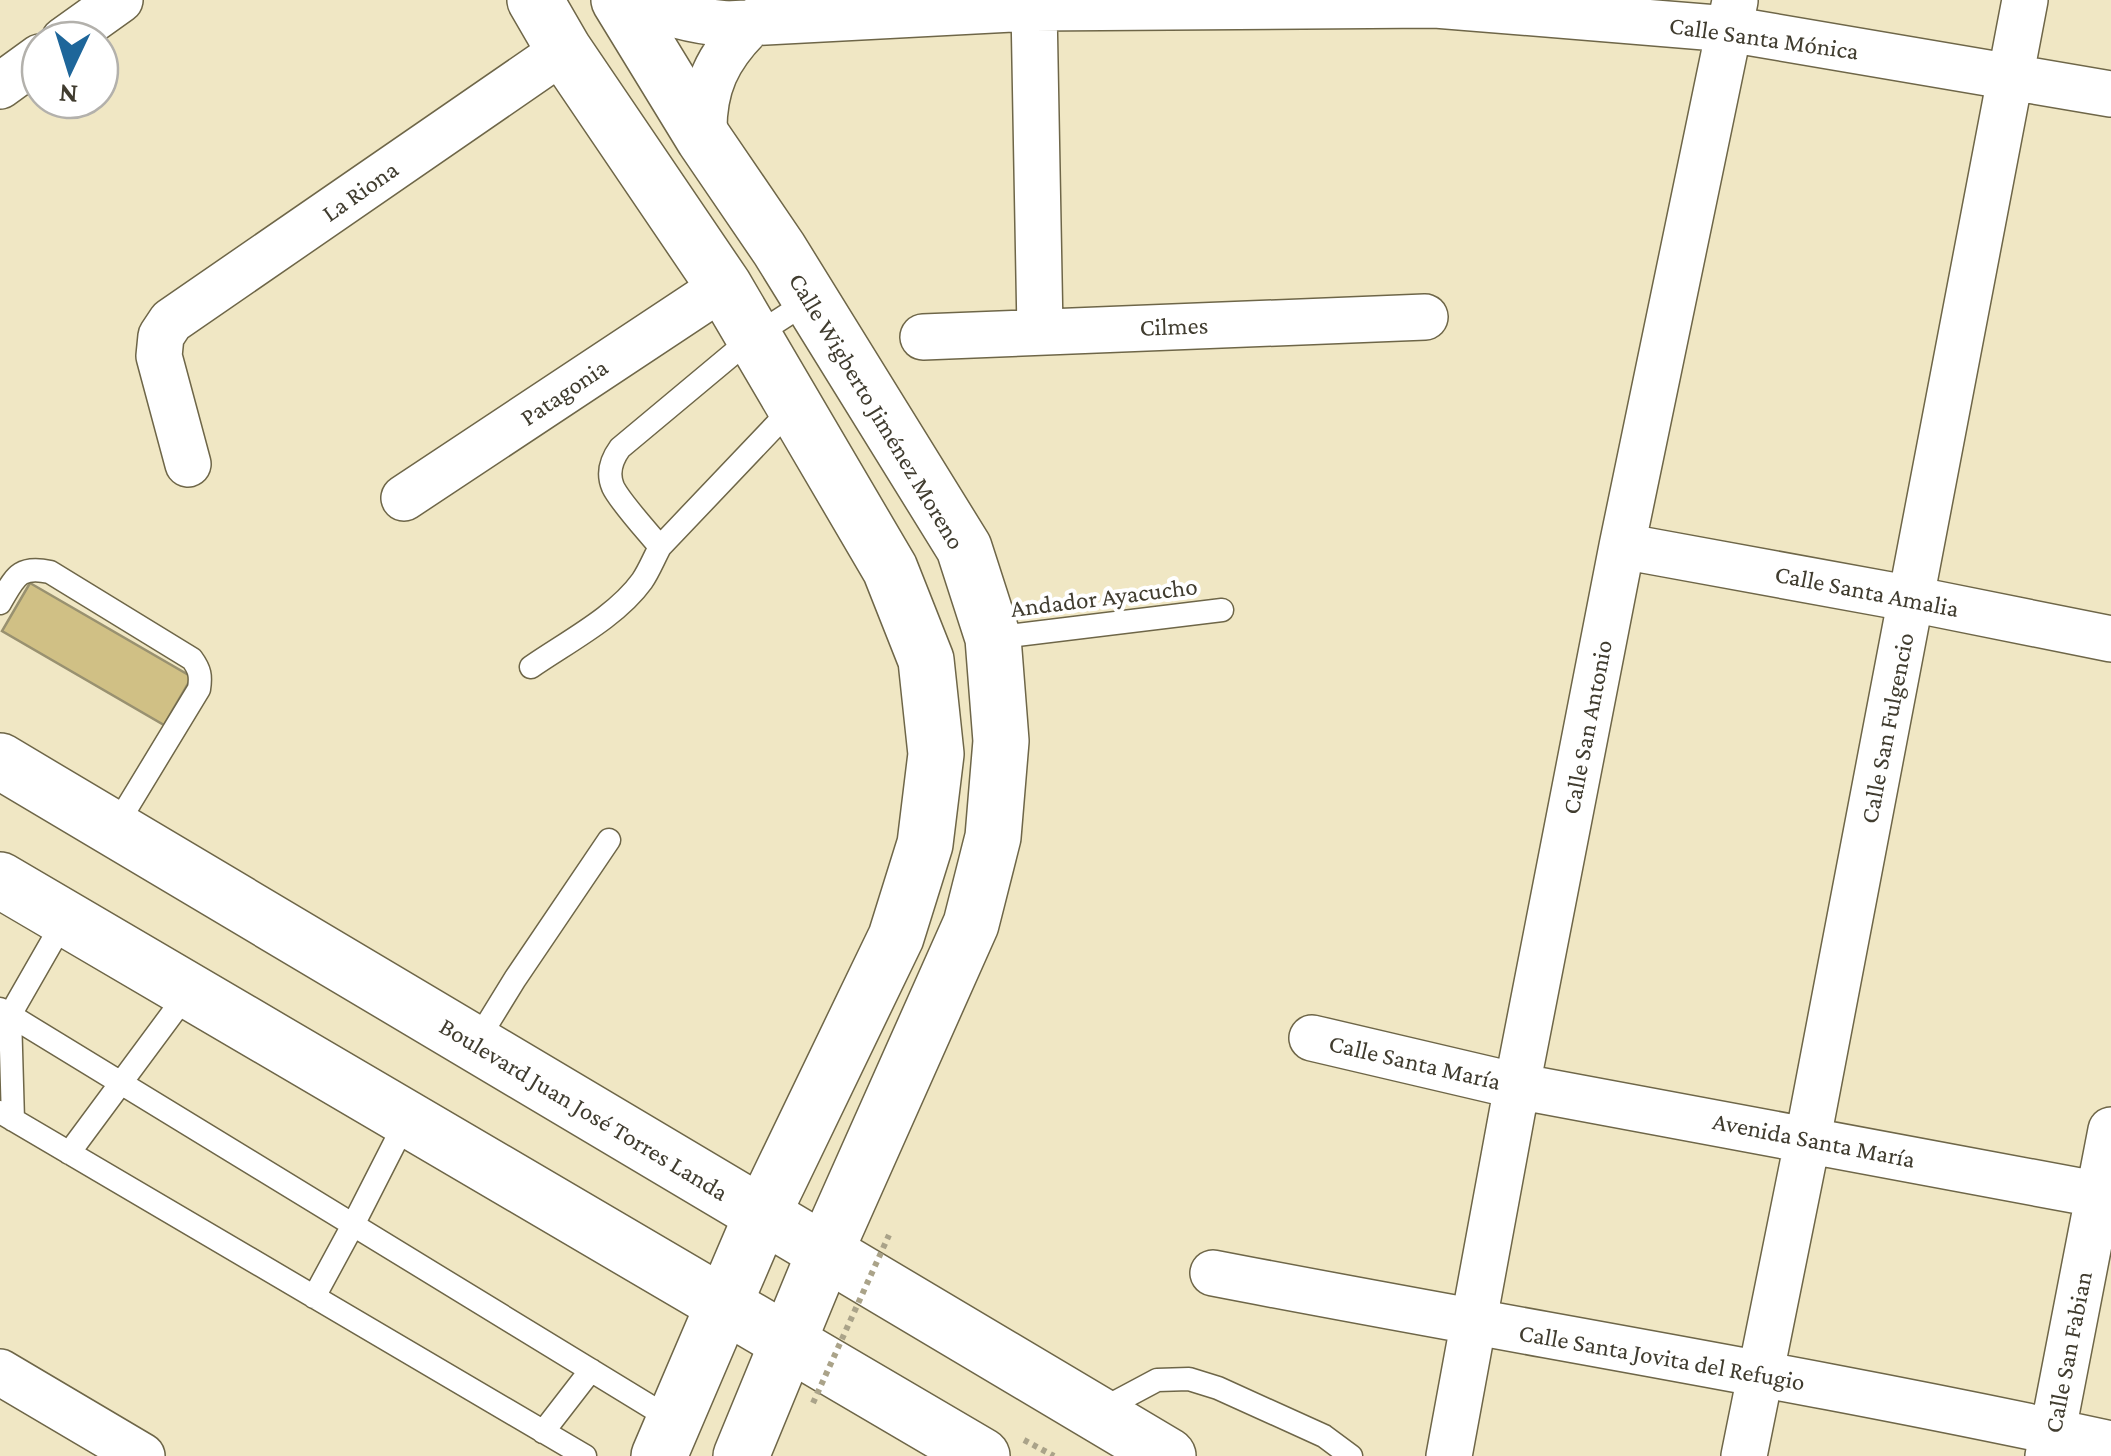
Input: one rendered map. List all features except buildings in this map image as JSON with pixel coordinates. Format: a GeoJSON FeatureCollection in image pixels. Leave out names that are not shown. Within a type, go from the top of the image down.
{"type":"FeatureCollection","features":[{"type":"Feature","properties":{"kind":"street"},"geometry":{"type":"LineString","coordinates":[[92,20],[120,0]]}},
{"type":"Feature","properties":{"kind":"street"},"geometry":{"type":"LineString","coordinates":[[535,0],[564,50],[724,286],[890,570],[926,660],[936,754],[925,844],[896,937],[762,1214],[666,1438]]}},
{"type":"Feature","properties":{"kind":"street","name":"Calle Wigberto Jiménez Moreno"},"geometry":{"type":"LineString","coordinates":[[619,0],[964,548],[993,638],[1001,741],[993,837],[971,924],[825,1252],[741,1456]]}},
{"type":"Feature","properties":{"kind":"street","name":"Calle Santa Mónica"},"geometry":{"type":"LineString","coordinates":[[638,0],[674,16],[727,24],[1034,8],[1247,3],[1732,15],[2111,94]]}},
{"type":"Feature","properties":{"kind":"street","name":"Calle San Fulgencio"},"geometry":{"type":"LineString","coordinates":[[1744,1456],[2026,0]]}},
{"type":"Feature","properties":{"kind":"street"},"geometry":{"type":"LineString","coordinates":[[1034,8],[1040,331]]}},
{"type":"Feature","properties":{"kind":"street","name":"Calle San Antonio"},"geometry":{"type":"LineString","coordinates":[[1449,1456],[1622,546],[1732,15]]}},
{"type":"Feature","properties":{"kind":"street"},"geometry":{"type":"LineString","coordinates":[[704,139],[706,94],[714,73],[731,45],[754,22]]}},
{"type":"Feature","properties":{"kind":"street","name":"La Riona"},"geometry":{"type":"LineString","coordinates":[[188,464],[159,356],[161,336],[171,320],[564,50]]}},
{"type":"Feature","properties":{"kind":"street","name":"Patagonia"},"geometry":{"type":"LineString","coordinates":[[404,498],[724,286]]}},
{"type":"Feature","properties":{"kind":"street","name":"Cilmes"},"geometry":{"type":"LineString","coordinates":[[924,337],[1424,317]]}},
{"type":"Feature","properties":{"kind":"street","name":"Calle Santa Amalia"},"geometry":{"type":"LineString","coordinates":[[1622,546],[2111,639]]}},
{"type":"Feature","properties":{"kind":"street","name":"Boulevard Juan José Torres Landa"},"geometry":{"type":"LineString","coordinates":[[0,761],[1168,1456]]}},
{"type":"Feature","properties":{"kind":"street"},"geometry":{"type":"LineString","coordinates":[[0,880],[982,1456]]}},
{"type":"Feature","properties":{"kind":"street","name":"Calle Santa María"},"geometry":{"type":"LineString","coordinates":[[1312,1038],[1517,1086]]}},
{"type":"Feature","properties":{"kind":"street","name":"Avenida Santa María"},"geometry":{"type":"LineString","coordinates":[[1517,1086],[2105,1196]]}},
{"type":"Feature","properties":{"kind":"street","name":"Calle San Fabian"},"geometry":{"type":"LineString","coordinates":[[2050,1444],[2105,1196],[2111,1130]]}},
{"type":"Feature","properties":{"kind":"street","name":"Calle Santa Jovita del Refugio"},"geometry":{"type":"LineString","coordinates":[[1213,1273],[1760,1374],[2050,1444],[2111,1444]]}},
{"type":"Feature","properties":{"kind":"street"},"geometry":{"type":"LineString","coordinates":[[0,1372],[142,1456]]}},
{"type":"Feature","properties":{"kind":"lane"},"geometry":{"type":"LineString","coordinates":[[660,546],[613,487],[612,459],[620,448],[753,337],[810,300]]}},
{"type":"Feature","properties":{"kind":"lane"},"geometry":{"type":"LineString","coordinates":[[531,667],[633,593],[646,577],[660,546],[795,405]]}},
{"type":"Feature","properties":{"kind":"lane"},"geometry":{"type":"LineString","coordinates":[[0,604],[23,570],[37,568],[50,572],[192,659],[199,668],[199,689],[114,830]]}},
{"type":"Feature","properties":{"kind":"lane","name":"Andador Ayacucho"},"geometry":{"type":"LineString","coordinates":[[993,638],[1222,610]]}},
{"type":"Feature","properties":{"kind":"lane"},"geometry":{"type":"LineString","coordinates":[[474,1044],[609,840]]}},
{"type":"Feature","properties":{"kind":"lane"},"geometry":{"type":"LineString","coordinates":[[66,918],[5,1012],[7,1116],[585,1456]]}},
{"type":"Feature","properties":{"kind":"lane"},"geometry":{"type":"LineString","coordinates":[[69,1153],[189,992]]}},
{"type":"Feature","properties":{"kind":"lane"},"geometry":{"type":"LineString","coordinates":[[5,1012],[591,1370],[666,1438]]}},
{"type":"Feature","properties":{"kind":"lane"},"geometry":{"type":"LineString","coordinates":[[314,1297],[406,1119]]}},
{"type":"Feature","properties":{"kind":"lane"},"geometry":{"type":"LineString","coordinates":[[543,1432],[591,1370]]}},
{"type":"Feature","properties":{"kind":"lane"},"geometry":{"type":"LineString","coordinates":[[1096,1413],[1157,1380],[1189,1379],[1324,1436],[1351,1456]]}},
{"type":"Feature","properties":{"kind":"path"},"geometry":{"type":"LineString","coordinates":[[813,1403],[889,1235]]}}]}
